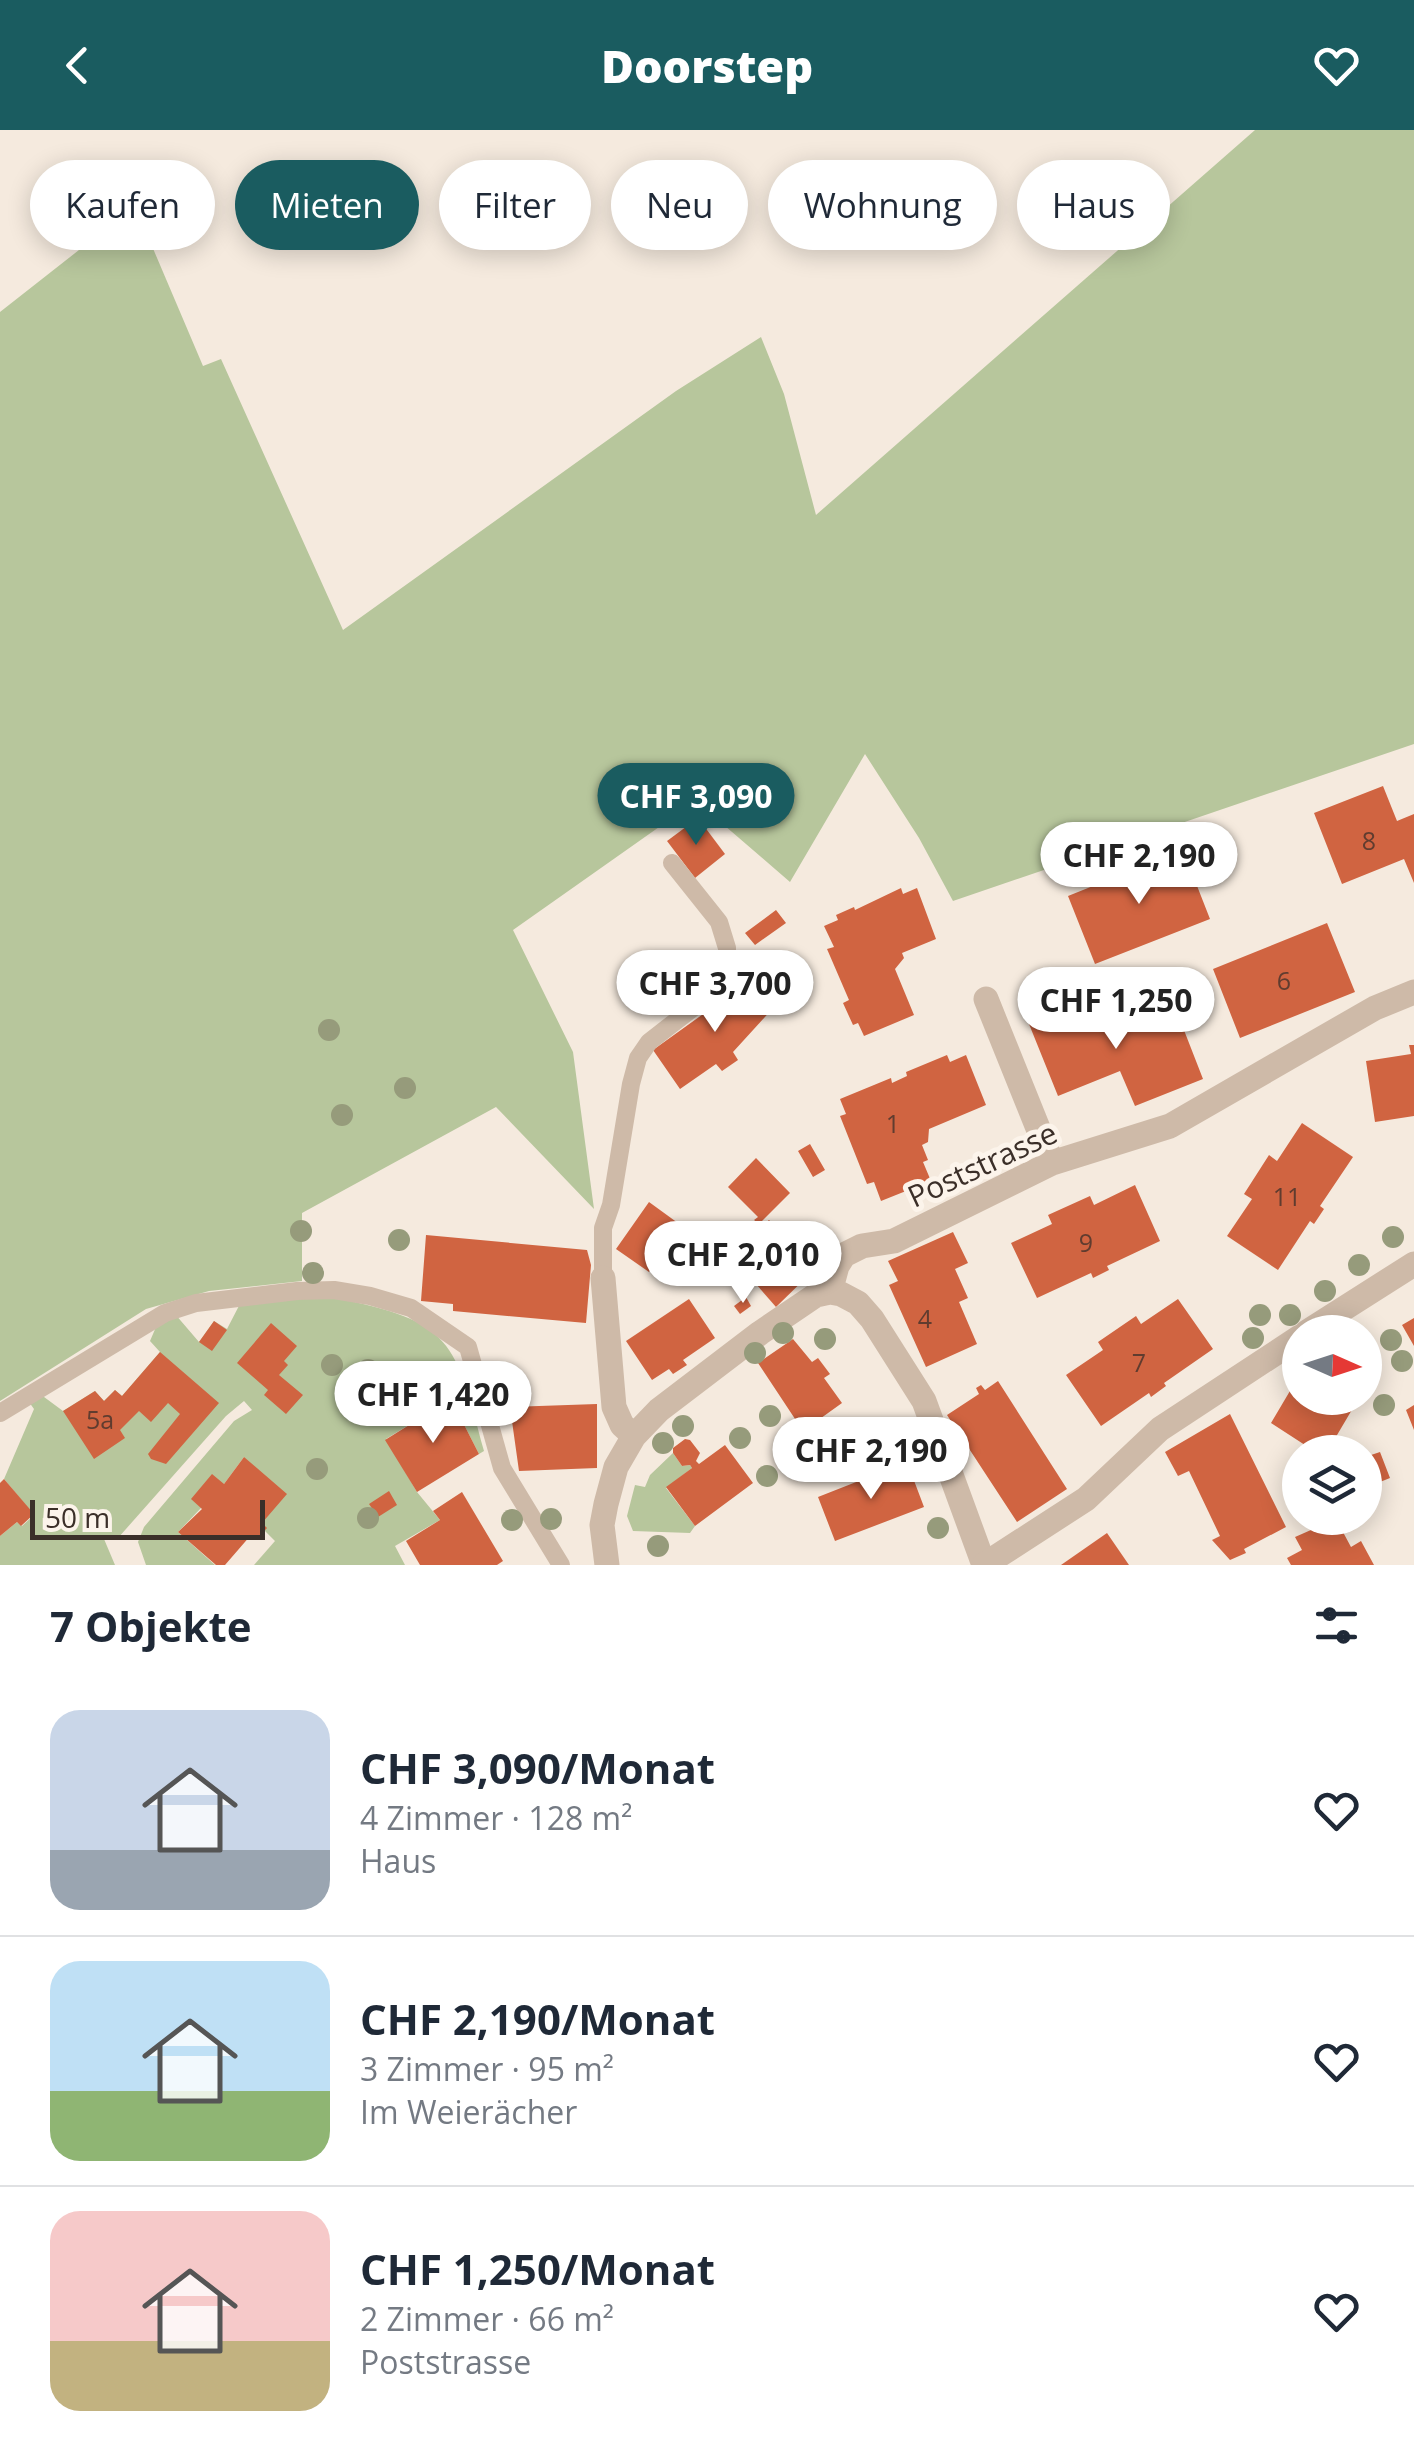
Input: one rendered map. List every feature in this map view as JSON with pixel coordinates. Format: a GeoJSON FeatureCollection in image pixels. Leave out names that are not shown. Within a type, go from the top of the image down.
{"type":"FeatureCollection","features":[{"type":"Feature","properties":{"kind":"street","name":"Poststrasse"},"geometry":{"type":"LineString","coordinates":[[830,1292],[844,1255],[862,1246],[894,1241],[1052,1162],[1170,1126],[1375,1008],[1414,992]]}},
{"type":"Feature","properties":{"kind":"street"},"geometry":{"type":"LineString","coordinates":[[986,999],[1052,1162]]}},
{"type":"Feature","properties":{"kind":"street"},"geometry":{"type":"LineString","coordinates":[[1334,1315],[1414,1264]]}},
{"type":"Feature","properties":{"kind":"street"},"geometry":{"type":"LineString","coordinates":[[603,1278],[614,1407],[622,1426],[634,1436]]}},
{"type":"Feature","properties":{"kind":"street"},"geometry":{"type":"LineString","coordinates":[[607,1565],[602,1525],[606,1504],[616,1467],[634,1436],[658,1410],[816,1295],[841,1294],[858,1303],[924,1401],[984,1565],[1086,1499],[1160,1429],[1282,1349]]}},
{"type":"Feature","properties":{"kind":"lane"},"geometry":{"type":"LineString","coordinates":[[603,1278],[603,1228],[638,1058],[648,1042],[698,1004],[727,970],[727,948],[719,922],[672,863]]}},
{"type":"Feature","properties":{"kind":"lane"},"geometry":{"type":"LineString","coordinates":[[0,1413],[165,1313],[180,1308],[298,1290],[370,1296],[411,1308],[468,1346],[502,1468],[561,1565]]}},
{"type":"Feature","properties":{"kind":"green space"},"geometry":{"type":"Polygon","coordinates":[[[1255,130],[1414,130],[1414,744],[953,901],[919,838],[865,754],[790,882],[696,801],[513,930],[573,1052],[594,1209],[496,1107],[302,1213],[302,1281],[209,1291],[146,1309],[0,1401],[0,312],[79,250],[154,250],[203,366],[221,359],[343,630],[676,391],[761,337],[784,394],[816,515],[1118,250],[1170,250],[1170,205],[1255,130]]]}},
{"type":"Feature","properties":{"kind":"green space"},"geometry":{"type":"Polygon","coordinates":[[[335,1298],[404,1316],[443,1342],[465,1384],[484,1451],[479,1454],[451,1399],[386,1439],[417,1492],[440,1520],[395,1546],[405,1565],[254,1565],[275,1541],[264,1530],[244,1457],[178,1532],[215,1565],[146,1565],[138,1542],[144,1527],[234,1421],[252,1410],[244,1401],[226,1416],[118,1538],[104,1539],[115,1565],[0,1565],[0,1536],[17,1522],[22,1526],[34,1515],[4,1479],[34,1409],[29,1402],[40,1394],[63,1411],[95,1391],[104,1401],[115,1390],[122,1396],[160,1352],[150,1341],[156,1327],[175,1314],[199,1342],[214,1321],[227,1329],[242,1300],[335,1298]]]}},
{"type":"Feature","properties":{"kind":"green space"},"geometry":{"type":"Polygon","coordinates":[[[673,1453],[682,1466],[692,1468],[666,1488],[695,1526],[690,1533],[633,1531],[627,1516],[635,1485],[645,1487],[650,1475],[673,1453]]]}},
{"type":"Feature","properties":{"kind":"building"},"geometry":{"type":"Polygon","coordinates":[[[1383,786],[1397,821],[1414,814],[1414,883],[1404,859],[1342,884],[1314,813],[1383,786]]]}},
{"type":"Feature","properties":{"kind":"building"},"geometry":{"type":"Polygon","coordinates":[[[698,818],[725,854],[695,878],[667,841],[698,818]]]}},
{"type":"Feature","properties":{"kind":"building"},"geometry":{"type":"Polygon","coordinates":[[[1183,850],[1210,919],[1095,964],[1068,896],[1183,850]]]}},
{"type":"Feature","properties":{"kind":"building"},"geometry":{"type":"Polygon","coordinates":[[[901,888],[903,894],[917,888],[936,939],[902,953],[904,958],[895,969],[914,1015],[864,1036],[858,1023],[853,1025],[843,1003],[849,1000],[827,949],[834,947],[824,926],[838,920],[836,915],[901,888]]]}},
{"type":"Feature","properties":{"kind":"building"},"geometry":{"type":"Polygon","coordinates":[[[776,910],[786,923],[755,945],[745,933],[776,910]]]}},
{"type":"Feature","properties":{"kind":"building"},"geometry":{"type":"Polygon","coordinates":[[[1327,923],[1355,992],[1240,1038],[1213,969],[1327,923]]]}},
{"type":"Feature","properties":{"kind":"building"},"geometry":{"type":"Polygon","coordinates":[[[743,976],[775,1006],[733,1052],[738,1060],[722,1071],[716,1064],[680,1089],[653,1050],[706,1012],[708,1015],[743,976]]]}},
{"type":"Feature","properties":{"kind":"building"},"geometry":{"type":"Polygon","coordinates":[[[1098,997],[1112,1033],[1175,1007],[1203,1079],[1135,1106],[1120,1071],[1058,1096],[1029,1024],[1098,997]]]}},
{"type":"Feature","properties":{"kind":"building"},"geometry":{"type":"Polygon","coordinates":[[[1409,1045],[1414,1045],[1414,1116],[1375,1122],[1366,1061],[1411,1054],[1409,1045]]]}},
{"type":"Feature","properties":{"kind":"building"},"geometry":{"type":"Polygon","coordinates":[[[947,1055],[950,1062],[966,1055],[986,1105],[929,1129],[928,1142],[922,1145],[928,1160],[923,1162],[931,1181],[881,1201],[874,1182],[867,1184],[840,1116],[846,1114],[840,1099],[891,1078],[892,1083],[907,1076],[906,1072],[947,1055]]]}},
{"type":"Feature","properties":{"kind":"building"},"geometry":{"type":"Polygon","coordinates":[[[1302,1123],[1353,1157],[1320,1206],[1324,1209],[1314,1224],[1310,1221],[1278,1270],[1227,1236],[1252,1199],[1244,1194],[1269,1155],[1277,1161],[1302,1123]]]}},
{"type":"Feature","properties":{"kind":"building"},"geometry":{"type":"Polygon","coordinates":[[[810,1144],[825,1170],[813,1177],[798,1151],[810,1144]]]}},
{"type":"Feature","properties":{"kind":"building"},"geometry":{"type":"Polygon","coordinates":[[[756,1158],[790,1193],[759,1224],[754,1220],[758,1217],[728,1187],[756,1158]]]}},
{"type":"Feature","properties":{"kind":"building"},"geometry":{"type":"Polygon","coordinates":[[[1135,1185],[1160,1241],[1107,1266],[1109,1270],[1093,1278],[1091,1273],[1037,1298],[1011,1243],[1052,1224],[1048,1215],[1090,1196],[1094,1205],[1135,1185]]]}},
{"type":"Feature","properties":{"kind":"building"},"geometry":{"type":"Polygon","coordinates":[[[649,1202],[682,1226],[649,1272],[616,1249],[649,1202]]]}},
{"type":"Feature","properties":{"kind":"building"},"geometry":{"type":"Polygon","coordinates":[[[769,1220],[799,1251],[803,1247],[809,1254],[806,1258],[816,1268],[776,1307],[723,1246],[742,1227],[753,1234],[769,1220]]]}},
{"type":"Feature","properties":{"kind":"building"},"geometry":{"type":"Polygon","coordinates":[[[953,1232],[968,1263],[955,1269],[968,1298],[959,1302],[977,1344],[926,1367],[889,1285],[898,1281],[888,1261],[953,1232]]]}},
{"type":"Feature","properties":{"kind":"building"},"geometry":{"type":"Polygon","coordinates":[[[426,1235],[587,1250],[591,1265],[586,1323],[453,1311],[453,1304],[421,1301],[426,1235]]]}},
{"type":"Feature","properties":{"kind":"building"},"geometry":{"type":"Polygon","coordinates":[[[694,1238],[705,1246],[699,1254],[688,1246],[694,1238]]]}},
{"type":"Feature","properties":{"kind":"building"},"geometry":{"type":"Polygon","coordinates":[[[746,1297],[751,1306],[740,1314],[734,1306],[746,1297]]]}},
{"type":"Feature","properties":{"kind":"building"},"geometry":{"type":"Polygon","coordinates":[[[689,1299],[715,1338],[683,1360],[687,1365],[673,1374],[669,1369],[652,1380],[626,1341],[689,1299]]]}},
{"type":"Feature","properties":{"kind":"building"},"geometry":{"type":"Polygon","coordinates":[[[1178,1299],[1213,1349],[1164,1383],[1166,1386],[1151,1397],[1149,1393],[1101,1426],[1066,1375],[1103,1350],[1098,1342],[1136,1316],[1141,1324],[1178,1299]]]}},
{"type":"Feature","properties":{"kind":"building"},"geometry":{"type":"Polygon","coordinates":[[[1414,1318],[1414,1346],[1402,1325],[1414,1318]]]}},
{"type":"Feature","properties":{"kind":"building"},"geometry":{"type":"Polygon","coordinates":[[[214,1321],[227,1330],[212,1351],[199,1342],[214,1321]]]}},
{"type":"Feature","properties":{"kind":"building"},"geometry":{"type":"Polygon","coordinates":[[[271,1323],[297,1346],[284,1361],[288,1365],[279,1375],[303,1395],[286,1414],[264,1395],[268,1390],[237,1363],[271,1323]]]}},
{"type":"Feature","properties":{"kind":"building"},"geometry":{"type":"Polygon","coordinates":[[[793,1339],[812,1362],[818,1358],[830,1374],[824,1378],[842,1403],[803,1431],[758,1363],[793,1339]]]}},
{"type":"Feature","properties":{"kind":"building"},"geometry":{"type":"Polygon","coordinates":[[[160,1352],[219,1403],[166,1464],[148,1454],[180,1414],[168,1403],[151,1422],[139,1411],[120,1430],[125,1438],[94,1459],[63,1411],[95,1391],[104,1401],[115,1390],[122,1396],[160,1352]]]}},
{"type":"Feature","properties":{"kind":"building"},"geometry":{"type":"Polygon","coordinates":[[[998,1381],[1067,1489],[1017,1522],[947,1415],[979,1394],[976,1388],[981,1385],[985,1390],[998,1381]]]}},
{"type":"Feature","properties":{"kind":"building"},"geometry":{"type":"Polygon","coordinates":[[[451,1399],[479,1454],[417,1492],[385,1440],[451,1399]]]}},
{"type":"Feature","properties":{"kind":"building"},"geometry":{"type":"Polygon","coordinates":[[[597,1404],[597,1468],[519,1471],[510,1407],[597,1404]]]}},
{"type":"Feature","properties":{"kind":"building"},"geometry":{"type":"Polygon","coordinates":[[[1282,1404],[1282,1415],[1349,1415],[1337,1435],[1290,1435],[1271,1423],[1282,1404]]]}},
{"type":"Feature","properties":{"kind":"building"},"geometry":{"type":"Polygon","coordinates":[[[1414,1405],[1414,1430],[1406,1410],[1414,1405]]]}},
{"type":"Feature","properties":{"kind":"building"},"geometry":{"type":"Polygon","coordinates":[[[1230,1414],[1282,1519],[1282,1529],[1230,1560],[1212,1540],[1220,1536],[1189,1471],[1178,1476],[1165,1452],[1230,1414]]]}},
{"type":"Feature","properties":{"kind":"building"},"geometry":{"type":"Polygon","coordinates":[[[685,1439],[700,1453],[696,1461],[699,1464],[725,1445],[753,1483],[695,1526],[666,1487],[692,1468],[682,1466],[673,1453],[673,1448],[685,1439]]]}},
{"type":"Feature","properties":{"kind":"building"},"geometry":{"type":"Polygon","coordinates":[[[244,1457],[287,1494],[262,1523],[267,1528],[256,1540],[251,1535],[225,1565],[216,1565],[178,1532],[202,1509],[191,1499],[212,1474],[224,1484],[244,1457]]]}},
{"type":"Feature","properties":{"kind":"building"},"geometry":{"type":"Polygon","coordinates":[[[1382,1457],[1390,1478],[1382,1481],[1382,1457]]]}},
{"type":"Feature","properties":{"kind":"building"},"geometry":{"type":"Polygon","coordinates":[[[907,1462],[924,1507],[835,1541],[818,1497],[907,1462]]]}},
{"type":"Feature","properties":{"kind":"building"},"geometry":{"type":"Polygon","coordinates":[[[4,1479],[34,1514],[21,1526],[17,1522],[0,1536],[0,1483],[4,1479]]]}},
{"type":"Feature","properties":{"kind":"building"},"geometry":{"type":"Polygon","coordinates":[[[389,1491],[397,1505],[378,1517],[369,1504],[389,1491]]]}},
{"type":"Feature","properties":{"kind":"building"},"geometry":{"type":"Polygon","coordinates":[[[462,1492],[503,1561],[497,1565],[420,1565],[406,1541],[440,1520],[433,1511],[462,1492]]]}},
{"type":"Feature","properties":{"kind":"building"},"geometry":{"type":"Polygon","coordinates":[[[1107,1533],[1129,1565],[1061,1565],[1107,1533]]]}},
{"type":"Feature","properties":{"kind":"building"},"geometry":{"type":"Polygon","coordinates":[[[1345,1535],[1351,1547],[1361,1541],[1374,1565],[1291,1565],[1287,1558],[1302,1550],[1295,1537],[1345,1535]]]}}]}
